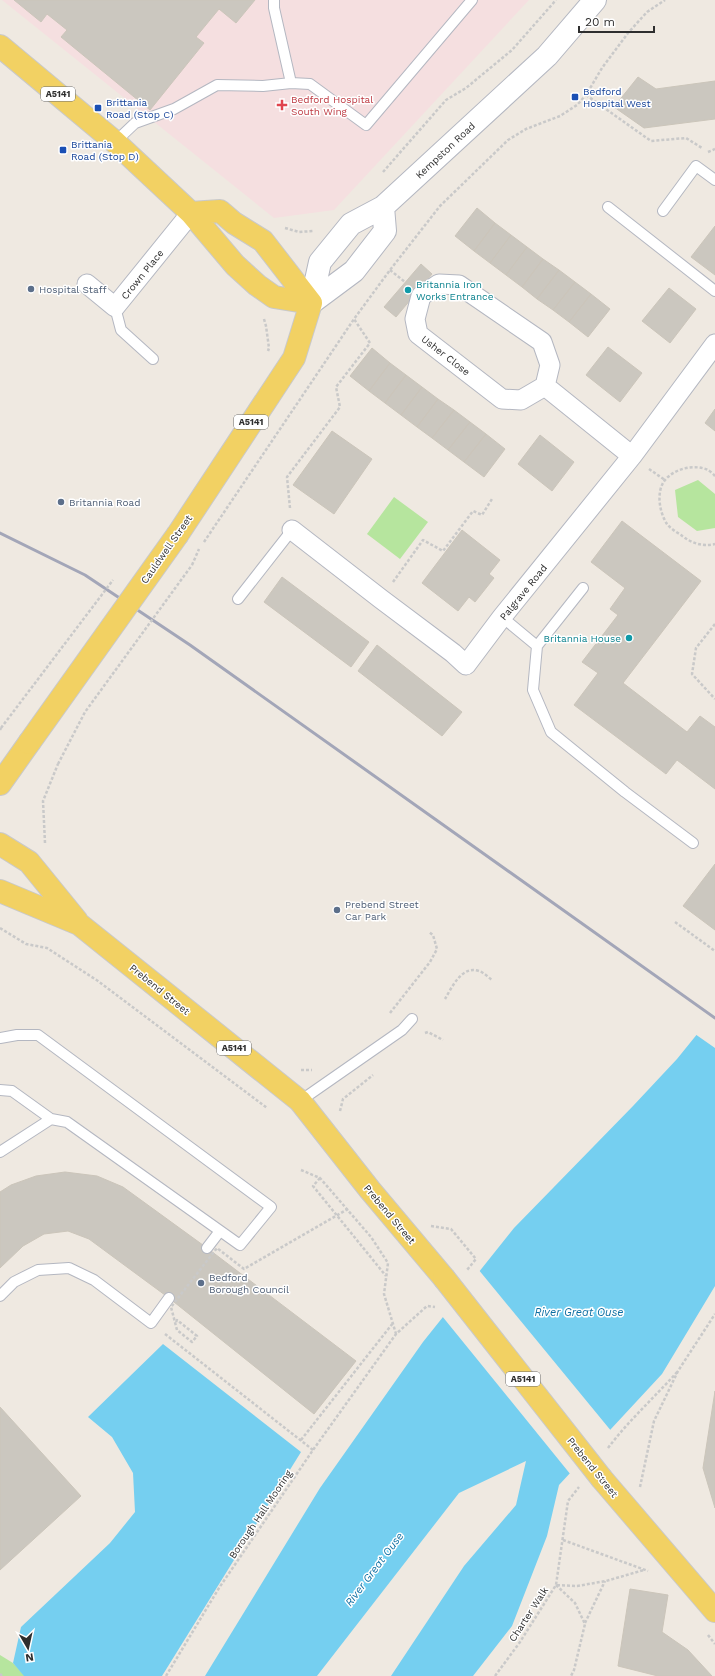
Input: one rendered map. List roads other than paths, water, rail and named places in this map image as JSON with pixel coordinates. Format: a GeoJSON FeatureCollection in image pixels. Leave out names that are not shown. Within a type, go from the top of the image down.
{"type":"FeatureCollection","features":[{"type":"Feature","properties":{"kind":"main road","name":"Kempston Road"},"geometry":{"type":"LineString","coordinates":[[311,303],[320,262],[351,224],[383,207],[547,56],[595,0]]}},
{"type":"Feature","properties":{"kind":"main road","name":"A5141"},"geometry":{"type":"LineString","coordinates":[[0,46],[115,142],[191,214]]}},
{"type":"Feature","properties":{"kind":"main road"},"geometry":{"type":"LineString","coordinates":[[191,214],[235,265],[257,285],[274,297],[311,303],[354,271],[385,231],[383,207]]}},
{"type":"Feature","properties":{"kind":"main road"},"geometry":{"type":"LineString","coordinates":[[191,214],[220,211],[234,223],[262,241],[311,303]]}},
{"type":"Feature","properties":{"kind":"main road","name":"Cauldwell Street"},"geometry":{"type":"LineString","coordinates":[[0,784],[178,534],[294,358],[311,303]]}},
{"type":"Feature","properties":{"kind":"main road"},"geometry":{"type":"LineString","coordinates":[[0,844],[29,862],[79,924]]}},
{"type":"Feature","properties":{"kind":"main road","name":"Prebend Street"},"geometry":{"type":"LineString","coordinates":[[0,892],[79,924],[300,1101],[370,1190],[444,1278],[602,1479],[715,1612]]}},
{"type":"Feature","properties":{"kind":"street","name":"Crown Place"},"geometry":{"type":"LineString","coordinates":[[87,284],[115,307],[191,214]]}},
{"type":"Feature","properties":{"kind":"street","name":"Usher Close"},"geometry":{"type":"LineString","coordinates":[[439,284],[459,284],[542,342],[550,366],[545,386],[521,400],[502,399],[418,334],[415,319],[422,296],[439,284]]}},
{"type":"Feature","properties":{"kind":"street","name":"Palgrave Road"},"geometry":{"type":"LineString","coordinates":[[292,530],[453,653],[466,665],[502,617],[632,456],[715,344]]}},
{"type":"Feature","properties":{"kind":"street"},"geometry":{"type":"LineString","coordinates":[[545,386],[632,456]]}},
{"type":"Feature","properties":{"kind":"lane"},"geometry":{"type":"LineString","coordinates":[[274,0],[274,8],[291,83]]}},
{"type":"Feature","properties":{"kind":"lane"},"geometry":{"type":"LineString","coordinates":[[115,142],[135,123],[174,110],[217,85],[263,86],[291,83],[310,84],[366,125],[472,0]]}},
{"type":"Feature","properties":{"kind":"lane"},"geometry":{"type":"LineString","coordinates":[[663,211],[696,166],[715,180]]}},
{"type":"Feature","properties":{"kind":"lane"},"geometry":{"type":"LineString","coordinates":[[608,207],[715,291]]}},
{"type":"Feature","properties":{"kind":"lane"},"geometry":{"type":"LineString","coordinates":[[115,307],[121,330],[153,359]]}},
{"type":"Feature","properties":{"kind":"lane"},"geometry":{"type":"LineString","coordinates":[[238,599],[292,530]]}},
{"type":"Feature","properties":{"kind":"lane"},"geometry":{"type":"LineString","coordinates":[[583,588],[537,646],[533,690],[551,732],[625,792],[693,843]]}},
{"type":"Feature","properties":{"kind":"lane"},"geometry":{"type":"LineString","coordinates":[[502,617],[537,646]]}},
{"type":"Feature","properties":{"kind":"lane"},"geometry":{"type":"LineString","coordinates":[[300,1101],[402,1030],[412,1019]]}},
{"type":"Feature","properties":{"kind":"lane"},"geometry":{"type":"LineString","coordinates":[[0,1038],[17,1035],[38,1035],[271,1207],[240,1245],[66,1122],[51,1119],[12,1091],[0,1090]]}},
{"type":"Feature","properties":{"kind":"lane"},"geometry":{"type":"LineString","coordinates":[[0,1152],[51,1119]]}},
{"type":"Feature","properties":{"kind":"lane"},"geometry":{"type":"LineString","coordinates":[[207,1248],[220,1231]]}},
{"type":"Feature","properties":{"kind":"lane"},"geometry":{"type":"LineString","coordinates":[[0,1296],[14,1282],[38,1270],[69,1268],[94,1280],[151,1323],[169,1298]]}},
{"type":"Feature","properties":{"kind":"water","name":"River Great Ouse"},"geometry":{"type":"Polygon","coordinates":[[[715,1012],[715,1286],[662,1374],[559,1485],[547,1536],[512,1626],[473,1676],[391,1676],[464,1566],[516,1505],[526,1461],[459,1493],[317,1676],[205,1676],[320,1488],[423,1342],[514,1228],[677,1059],[715,1012]]]}},
{"type":"Feature","properties":{"kind":"water"},"geometry":{"type":"Polygon","coordinates":[[[163,1344],[301,1452],[162,1676],[24,1676],[13,1663],[21,1627],[110,1543],[135,1512],[133,1473],[112,1437],[88,1417],[163,1344]]]}},
{"type":"Feature","properties":{"kind":"railway"},"geometry":{"type":"LineString","coordinates":[[0,533],[85,575],[190,645],[715,1018]]}},
{"type":"Feature","properties":{"kind":"place","name":"Bedford Hospital West"},"geometry":{"type":"Point","coordinates":[575,97]}},
{"type":"Feature","properties":{"kind":"place","name":"Bedford Hospital South Wing"},"geometry":{"type":"Point","coordinates":[282,105]}},
{"type":"Feature","properties":{"kind":"place","name":"Brittania Road (Stop C)"},"geometry":{"type":"Point","coordinates":[98,108]}},
{"type":"Feature","properties":{"kind":"place","name":"Brittania Road (Stop D)"},"geometry":{"type":"Point","coordinates":[63,150]}},
{"type":"Feature","properties":{"kind":"place","name":"Hospital Staff"},"geometry":{"type":"Point","coordinates":[31,289]}},
{"type":"Feature","properties":{"kind":"place","name":"Britannia Iron Works Entrance"},"geometry":{"type":"Point","coordinates":[408,290]}},
{"type":"Feature","properties":{"kind":"place","name":"Britannia Road"},"geometry":{"type":"Point","coordinates":[61,502]}},
{"type":"Feature","properties":{"kind":"place","name":"Britannia House"},"geometry":{"type":"Point","coordinates":[629,638]}},
{"type":"Feature","properties":{"kind":"place","name":"Prebend Street Car Park"},"geometry":{"type":"Point","coordinates":[337,910]}},
{"type":"Feature","properties":{"kind":"place","name":"Bedford Borough Council"},"geometry":{"type":"Point","coordinates":[201,1283]}}]}
